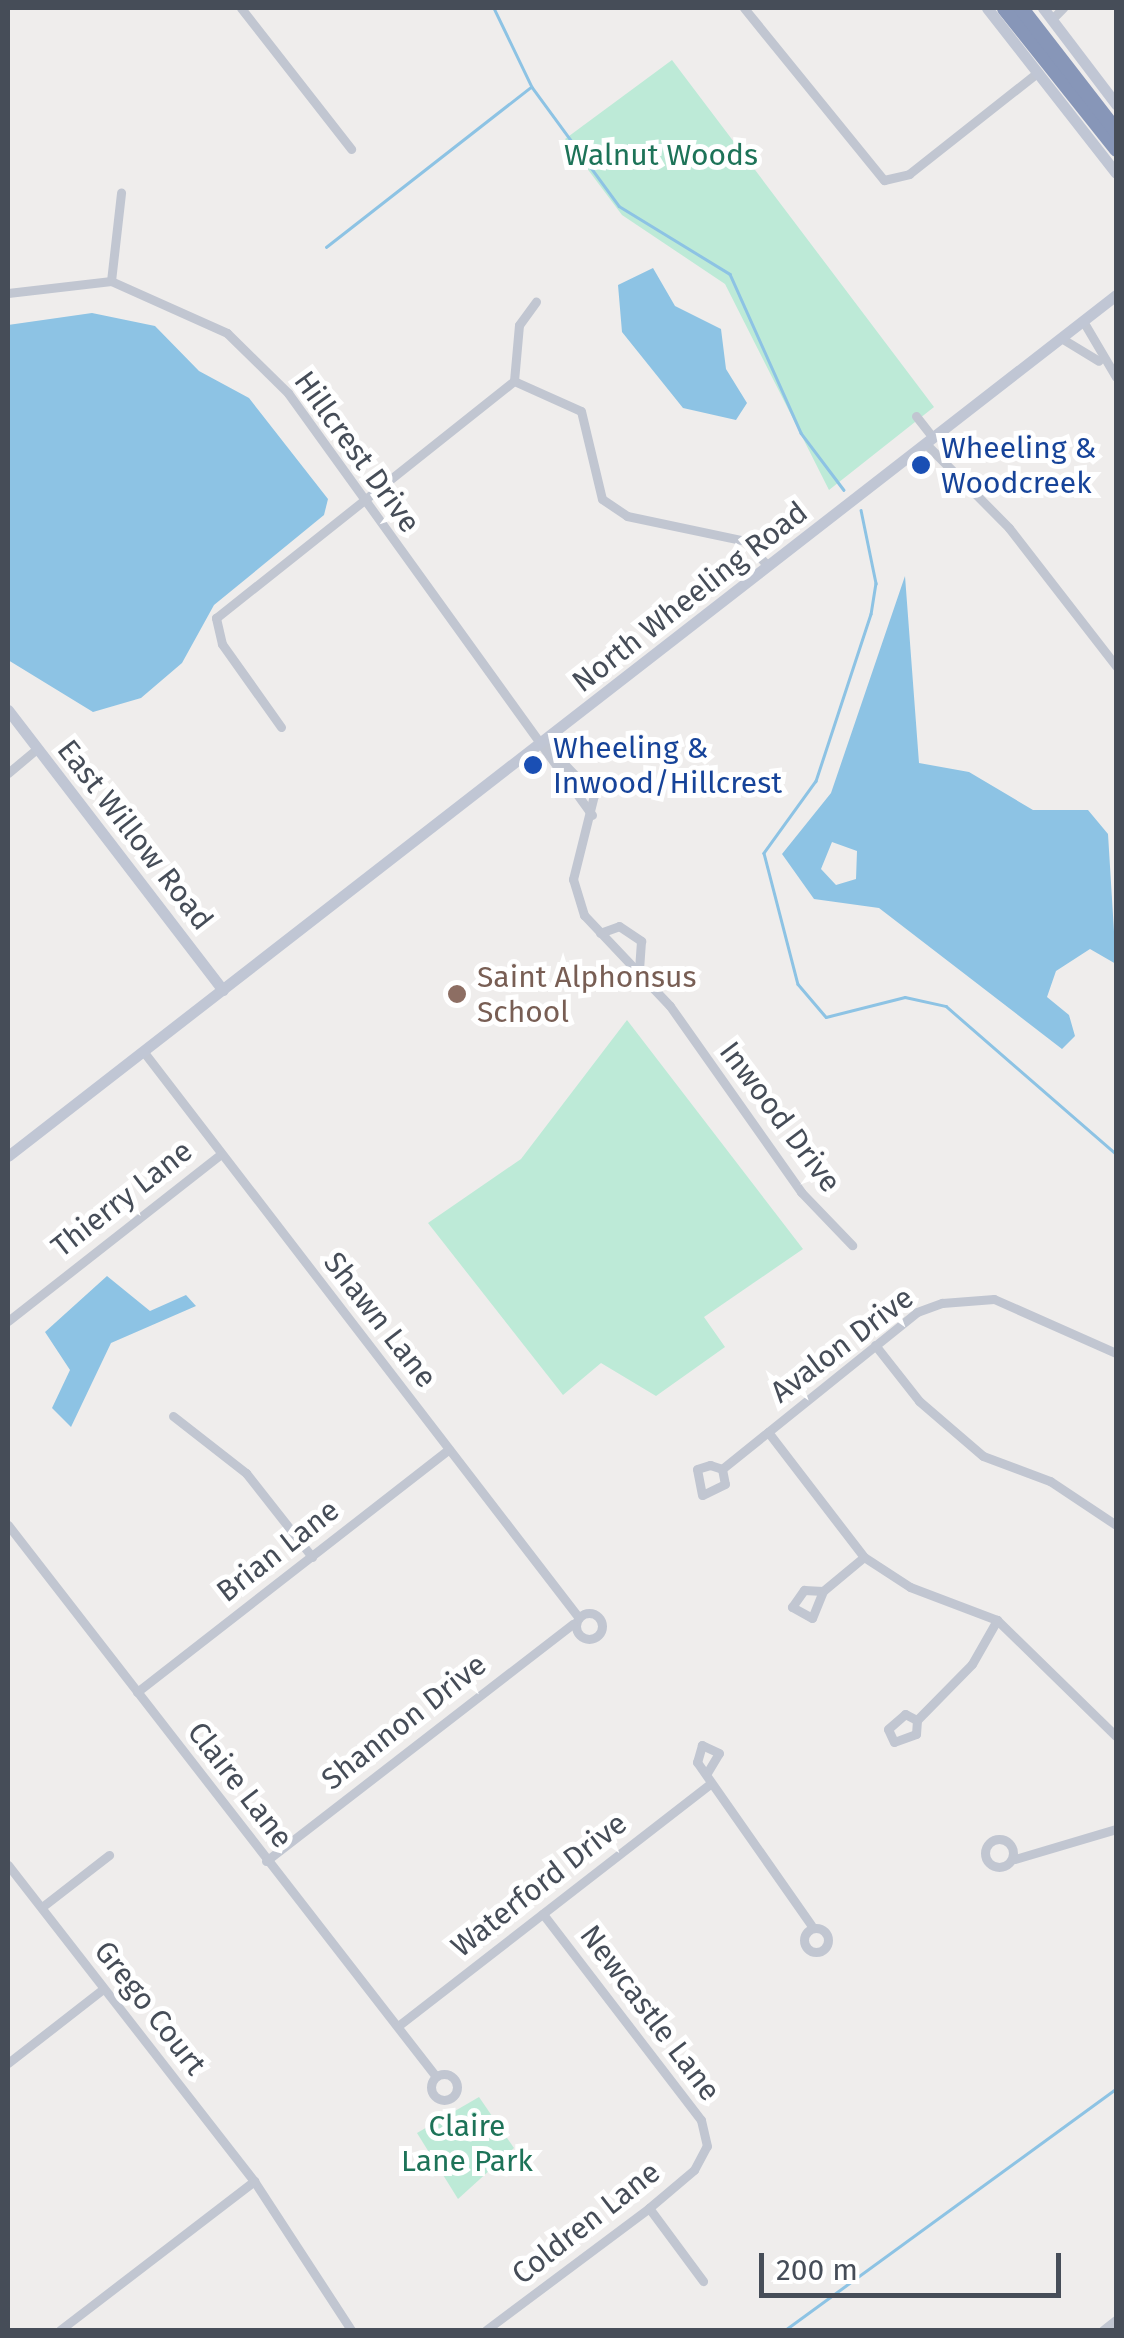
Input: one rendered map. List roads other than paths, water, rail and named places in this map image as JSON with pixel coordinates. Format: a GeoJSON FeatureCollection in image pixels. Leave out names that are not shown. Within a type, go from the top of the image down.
{"type":"FeatureCollection","features":[{"type":"Feature","properties":{"kind":"highway"},"geometry":{"type":"LineString","coordinates":[[1004,8],[1116,149]]}},
{"type":"Feature","properties":{"kind":"highway"},"geometry":{"type":"LineString","coordinates":[[1020,8],[1116,131]]}},
{"type":"Feature","properties":{"kind":"main road"},"geometry":{"type":"LineString","coordinates":[[987,8],[1116,173]]}},
{"type":"Feature","properties":{"kind":"main road"},"geometry":{"type":"LineString","coordinates":[[1043,8],[1116,104]]}},
{"type":"Feature","properties":{"kind":"main road","name":"North Wheeling Road"},"geometry":{"type":"LineString","coordinates":[[8,1156],[545,744],[1116,295]]}},
{"type":"Feature","properties":{"kind":"main road","name":"East Willow Road"},"geometry":{"type":"LineString","coordinates":[[8,710],[222,990]]}},
{"type":"Feature","properties":{"kind":"street"},"geometry":{"type":"LineString","coordinates":[[241,8],[350,148]]}},
{"type":"Feature","properties":{"kind":"street"},"geometry":{"type":"LineString","coordinates":[[744,8],[884,180],[909,174],[1038,72]]}},
{"type":"Feature","properties":{"kind":"street"},"geometry":{"type":"LineString","coordinates":[[1052,19],[1063,8]]}},
{"type":"Feature","properties":{"kind":"street"},"geometry":{"type":"LineString","coordinates":[[8,293],[112,280],[121,193]]}},
{"type":"Feature","properties":{"kind":"street","name":"Hillcrest Drive"},"geometry":{"type":"LineString","coordinates":[[112,280],[228,332],[288,393],[359,500],[545,744]]}},
{"type":"Feature","properties":{"kind":"street"},"geometry":{"type":"LineString","coordinates":[[281,726],[222,644],[216,618],[514,380],[519,324],[536,302]]}},
{"type":"Feature","properties":{"kind":"street"},"geometry":{"type":"LineString","coordinates":[[1083,321],[1099,361]]}},
{"type":"Feature","properties":{"kind":"street"},"geometry":{"type":"LineString","coordinates":[[1060,338],[1099,361],[1116,378]]}},
{"type":"Feature","properties":{"kind":"street"},"geometry":{"type":"LineString","coordinates":[[514,380],[581,411],[602,499],[627,516],[746,541],[768,566]]}},
{"type":"Feature","properties":{"kind":"street"},"geometry":{"type":"LineString","coordinates":[[916,416],[930,441],[1009,528],[1116,666]]}},
{"type":"Feature","properties":{"kind":"street","name":"Inwood Drive"},"geometry":{"type":"LineString","coordinates":[[545,744],[594,795],[592,816],[573,879],[600,932],[638,973],[801,1192],[852,1246]]}},
{"type":"Feature","properties":{"kind":"street"},"geometry":{"type":"LineString","coordinates":[[8,772],[37,750]]}},
{"type":"Feature","properties":{"kind":"street"},"geometry":{"type":"LineString","coordinates":[[600,932],[619,926],[642,941],[638,973]]}},
{"type":"Feature","properties":{"kind":"street","name":"Shawn Lane"},"geometry":{"type":"LineString","coordinates":[[144,1051],[576,1621]]}},
{"type":"Feature","properties":{"kind":"street","name":"Thierry Lane"},"geometry":{"type":"LineString","coordinates":[[8,1321],[220,1154]]}},
{"type":"Feature","properties":{"kind":"street","name":"Avalon Drive"},"geometry":{"type":"LineString","coordinates":[[722,1469],[917,1312],[994,1300],[1116,1353]]}},
{"type":"Feature","properties":{"kind":"street"},"geometry":{"type":"LineString","coordinates":[[875,1345],[918,1402],[983,1456],[1050,1481],[1116,1525]]}},
{"type":"Feature","properties":{"kind":"street"},"geometry":{"type":"LineString","coordinates":[[173,1416],[246,1473],[312,1557]]}},
{"type":"Feature","properties":{"kind":"street"},"geometry":{"type":"LineString","coordinates":[[768,1432],[864,1557],[910,1587],[997,1620],[1116,1736]]}},
{"type":"Feature","properties":{"kind":"street","name":"Brian Lane"},"geometry":{"type":"LineString","coordinates":[[137,1692],[449,1449]]}},
{"type":"Feature","properties":{"kind":"street","name":"Claire Lane"},"geometry":{"type":"LineString","coordinates":[[8,1525],[434,2074]]}},
{"type":"Feature","properties":{"kind":"street"},"geometry":{"type":"LineString","coordinates":[[823,1590],[864,1557]]}},
{"type":"Feature","properties":{"kind":"street"},"geometry":{"type":"LineString","coordinates":[[917,1720],[972,1664],[997,1620]]}},
{"type":"Feature","properties":{"kind":"street","name":"Shannon Drive"},"geometry":{"type":"LineString","coordinates":[[266,1861],[576,1621]]}},
{"type":"Feature","properties":{"kind":"street","name":"Waterford Drive"},"geometry":{"type":"LineString","coordinates":[[398,2026],[544,1914],[708,1778],[811,1925]]}},
{"type":"Feature","properties":{"kind":"street"},"geometry":{"type":"LineString","coordinates":[[1015,1859],[1116,1828]]}},
{"type":"Feature","properties":{"kind":"street"},"geometry":{"type":"LineString","coordinates":[[42,1907],[109,1856]]}},
{"type":"Feature","properties":{"kind":"street","name":"Grego Court"},"geometry":{"type":"LineString","coordinates":[[8,1865],[254,2182],[351,2330]]}},
{"type":"Feature","properties":{"kind":"street","name":"Newcastle Lane"},"geometry":{"type":"LineString","coordinates":[[544,1914],[701,2120],[706,2146]]}},
{"type":"Feature","properties":{"kind":"street"},"geometry":{"type":"LineString","coordinates":[[8,2063],[102,1989]]}},
{"type":"Feature","properties":{"kind":"street","name":"Coldren Lane"},"geometry":{"type":"LineString","coordinates":[[486,2330],[649,2208],[694,2170],[706,2146]]}},
{"type":"Feature","properties":{"kind":"street"},"geometry":{"type":"LineString","coordinates":[[60,2330],[254,2182]]}},
{"type":"Feature","properties":{"kind":"street"},"geometry":{"type":"LineString","coordinates":[[649,2208],[703,2281]]}},
{"type":"Feature","properties":{"kind":"street"},"geometry":{"type":"LineString","coordinates":[[1104,2330],[1116,2320]]}},
{"type":"Feature","properties":{"kind":"water"},"geometry":{"type":"Polygon","coordinates":[[[653,268],[675,306],[721,329],[726,369],[747,403],[736,420],[683,408],[622,332],[618,285],[653,268]]]}},
{"type":"Feature","properties":{"kind":"water"},"geometry":{"type":"Polygon","coordinates":[[[92,313],[155,326],[199,371],[249,398],[328,499],[324,515],[214,605],[182,663],[141,698],[93,712],[8,660],[8,325],[92,313]]]}},
{"type":"Feature","properties":{"kind":"water"},"geometry":{"type":"Polygon","coordinates":[[[905,576],[919,763],[969,772],[1033,810],[1088,810],[1108,834],[1116,964],[1090,949],[1056,971],[1047,997],[1069,1015],[1075,1036],[1062,1049],[879,908],[814,899],[782,854],[831,793],[905,576]],[[832,842],[821,869],[836,885],[856,879],[857,851],[832,842]]]}},
{"type":"Feature","properties":{"kind":"water"},"geometry":{"type":"Polygon","coordinates":[[[107,1276],[150,1311],[186,1295],[196,1306],[111,1343],[71,1427],[52,1408],[70,1370],[45,1332],[107,1276]]]}},
{"type":"Feature","properties":{"kind":"waterway"},"geometry":{"type":"LineString","coordinates":[[494,8],[532,87],[619,206],[730,274],[801,433],[844,490]]}},
{"type":"Feature","properties":{"kind":"waterway"},"geometry":{"type":"LineString","coordinates":[[326,247],[531,87]]}},
{"type":"Feature","properties":{"kind":"waterway"},"geometry":{"type":"LineString","coordinates":[[861,510],[876,583],[871,614],[816,781],[764,853],[798,984],[826,1017],[905,997],[946,1006],[1116,1154]]}},
{"type":"Feature","properties":{"kind":"waterway"},"geometry":{"type":"LineString","coordinates":[[785,2330],[1116,2089]]}},
{"type":"Feature","properties":{"kind":"place","name":"Wheeling & Woodcreek"},"geometry":{"type":"Point","coordinates":[921,465]}},
{"type":"Feature","properties":{"kind":"place","name":"Wheeling & Inwood/Hillcrest"},"geometry":{"type":"Point","coordinates":[533,765]}},
{"type":"Feature","properties":{"kind":"place","name":"Saint Alphonsus School"},"geometry":{"type":"Point","coordinates":[457,994]}},
{"type":"Feature","properties":{"kind":"park label","name":"Walnut Woods"},"geometry":{"type":"Point","coordinates":[661,155]}},
{"type":"Feature","properties":{"kind":"park label","name":"Claire Lane Park"},"geometry":{"type":"Point","coordinates":[467,2143]}}]}
